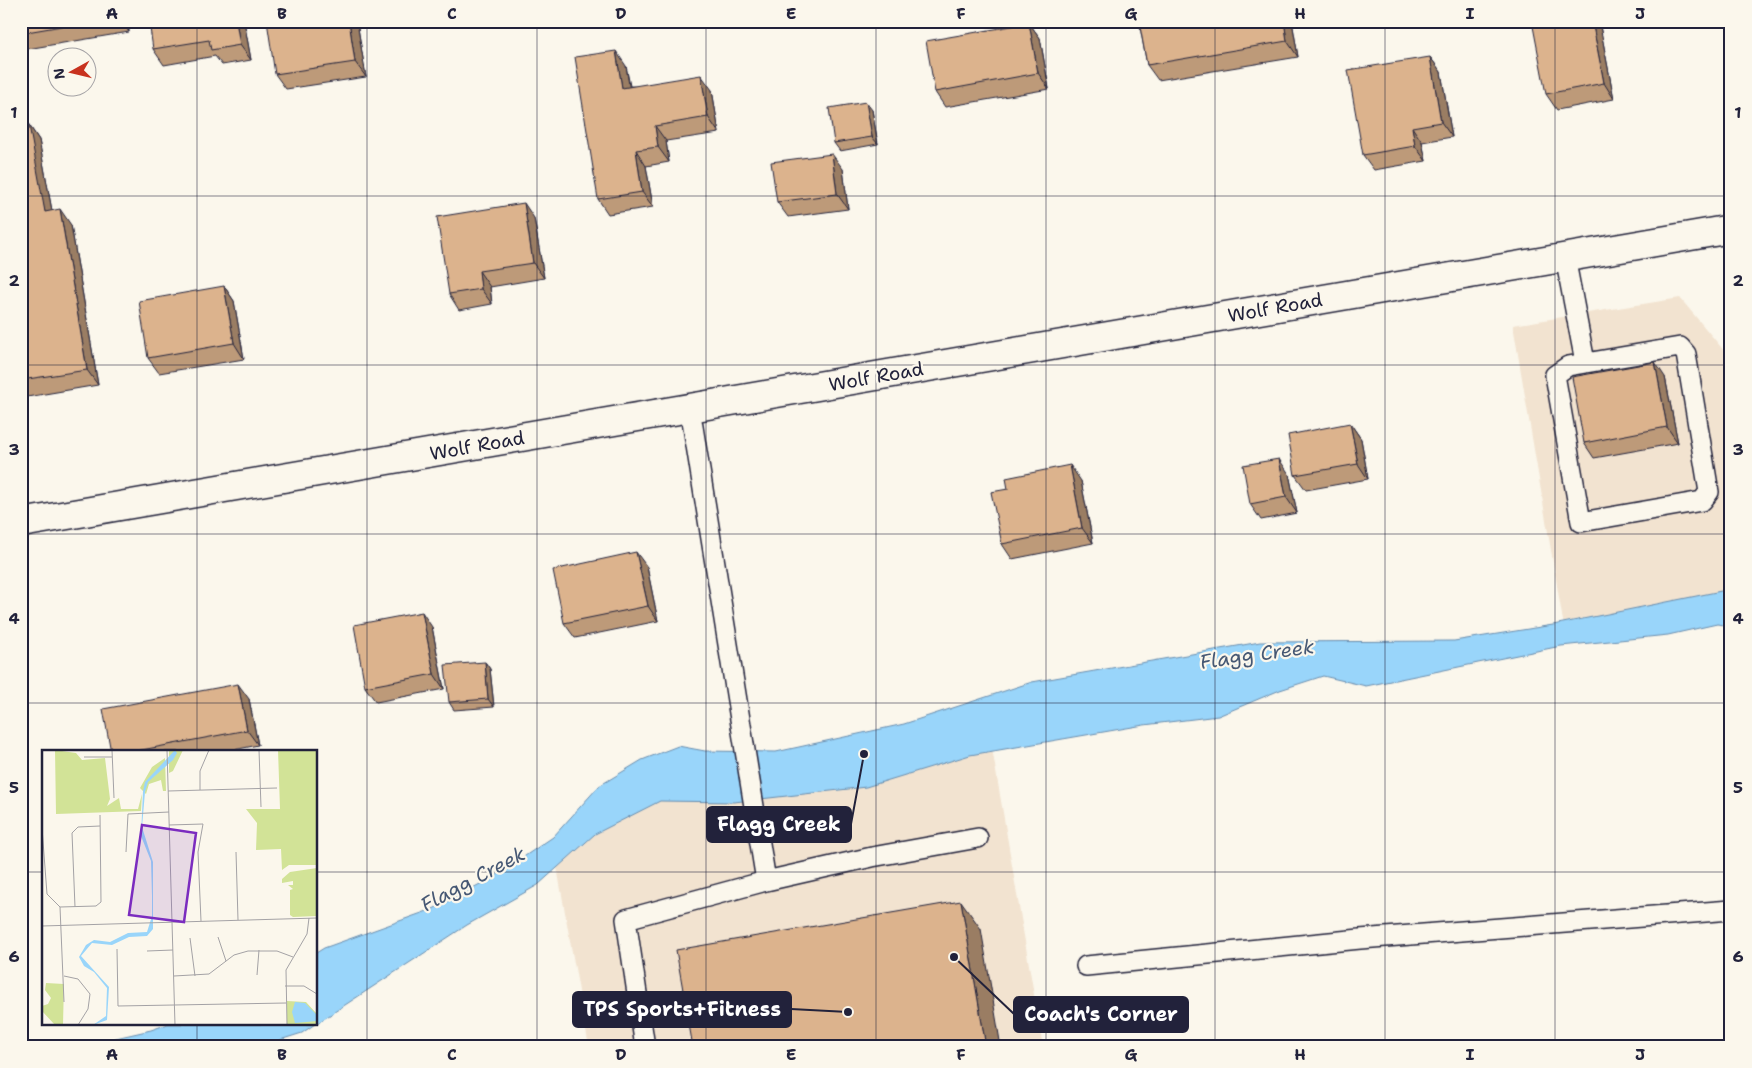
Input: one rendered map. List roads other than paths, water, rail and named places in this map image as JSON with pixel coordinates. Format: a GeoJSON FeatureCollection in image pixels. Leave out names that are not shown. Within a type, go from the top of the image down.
{"type":"FeatureCollection","features":[{"type":"Feature","properties":{"kind":"street","name":"Wolf Road"},"geometry":{"type":"LineString","coordinates":[[21,523],[1731,229]]}},
{"type":"Feature","properties":{"kind":"lane"},"geometry":{"type":"LineString","coordinates":[[1565,257],[1576,364]]}},
{"type":"Feature","properties":{"kind":"lane"},"geometry":{"type":"LineString","coordinates":[[1680,347],[1686,354],[1709,492],[1702,501],[1581,522],[1555,376],[1576,364],[1680,347]]}},
{"type":"Feature","properties":{"kind":"lane"},"geometry":{"type":"LineString","coordinates":[[690,408],[766,880]]}},
{"type":"Feature","properties":{"kind":"lane"},"geometry":{"type":"LineString","coordinates":[[645,1047],[626,919],[766,880],[872,857],[978,838]]}},
{"type":"Feature","properties":{"kind":"lane"},"geometry":{"type":"LineString","coordinates":[[1086,966],[1360,939],[1731,910]]}},
{"type":"Feature","properties":{"kind":"water"},"geometry":{"type":"Polygon","coordinates":[[[1731,589],[1731,626],[1717,624],[1668,635],[1561,646],[1366,686],[1323,676],[1280,690],[1218,716],[1144,725],[970,755],[866,787],[734,802],[660,801],[595,834],[538,885],[467,925],[318,1023],[318,952],[433,909],[497,875],[553,837],[599,786],[642,760],[678,746],[705,751],[776,752],[904,724],[1032,682],[1260,642],[1454,641],[1553,625],[1731,589]]]}},
{"type":"Feature","properties":{"kind":"water"},"geometry":{"type":"Polygon","coordinates":[[[162,1026],[312,1026],[302,1033],[258,1047],[76,1047],[162,1026]]]}},
{"type":"Feature","properties":{"kind":"place","name":"Flagg Creek"},"geometry":{"type":"Point","coordinates":[864,754]}},
{"type":"Feature","properties":{"kind":"place","name":"Coach's Corner"},"geometry":{"type":"Point","coordinates":[954,957]}},
{"type":"Feature","properties":{"kind":"place","name":"TPS Sports+Fitness"},"geometry":{"type":"Point","coordinates":[848,1012]}}]}
